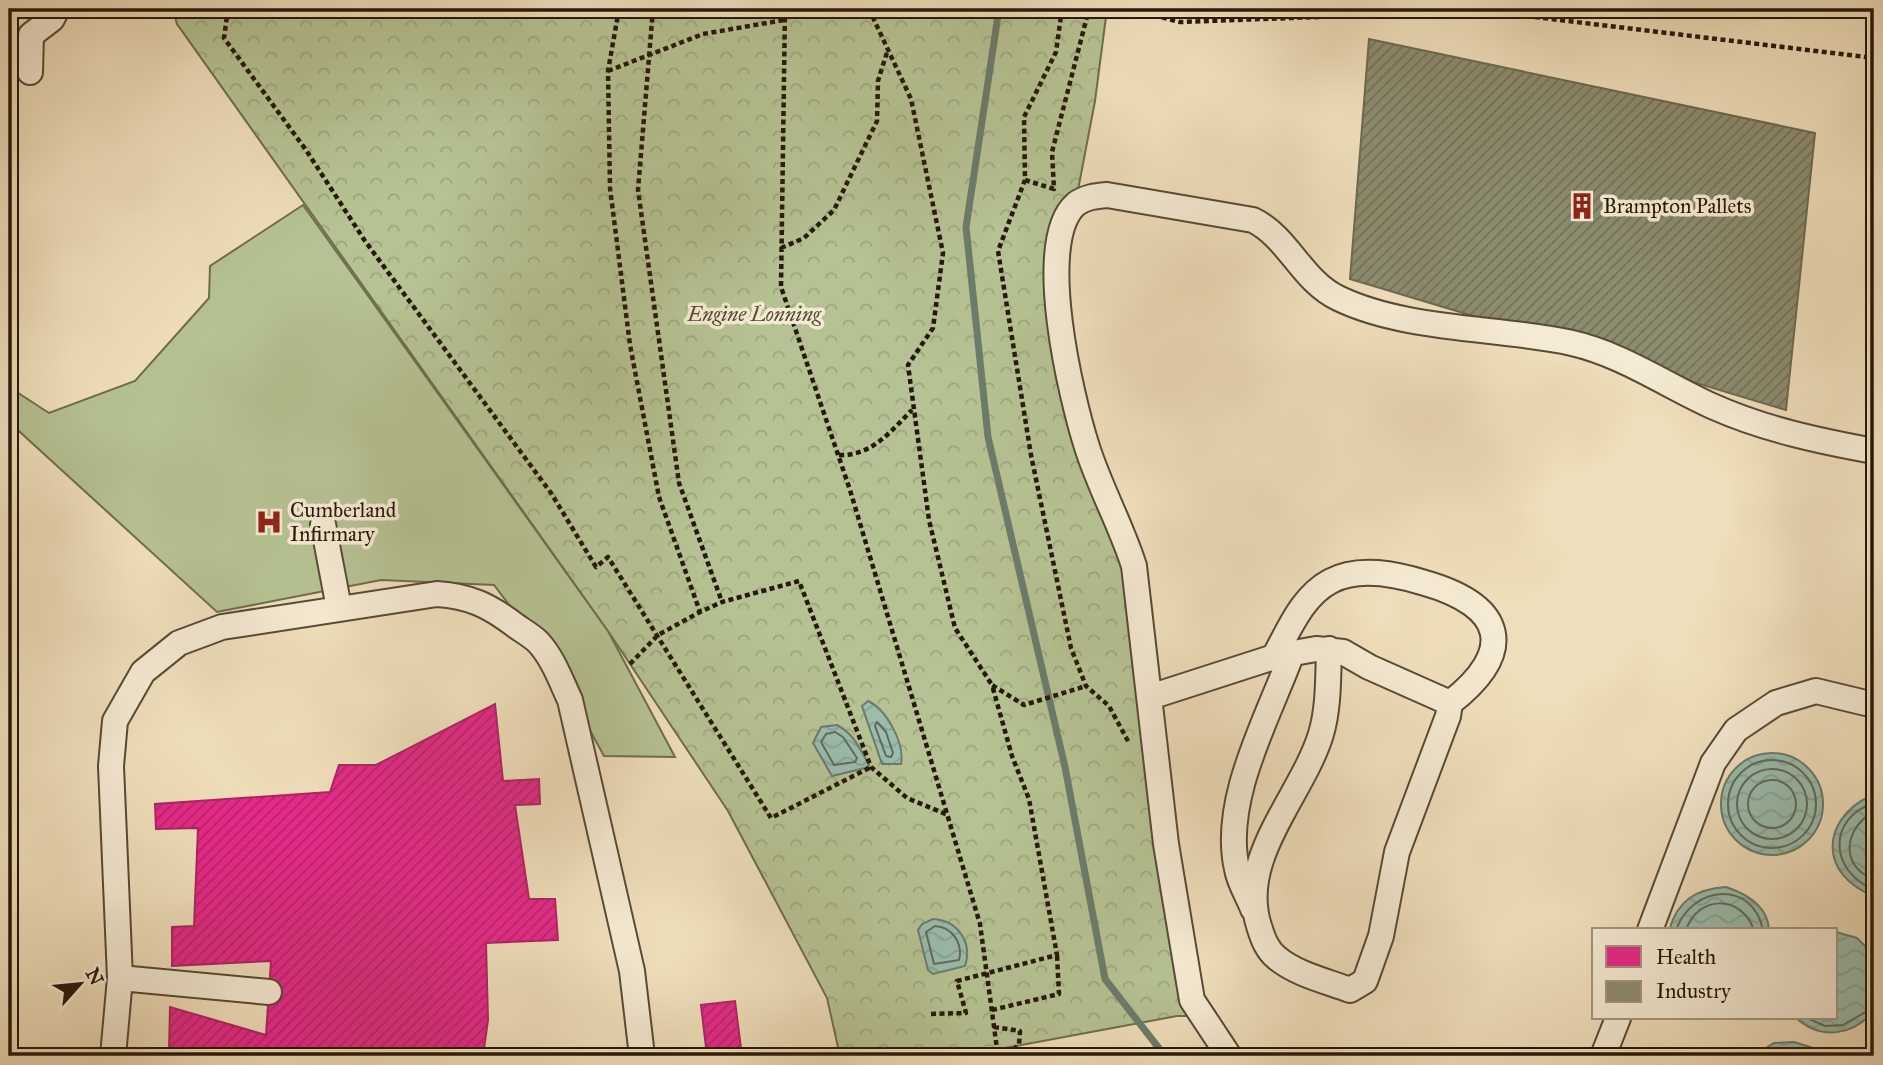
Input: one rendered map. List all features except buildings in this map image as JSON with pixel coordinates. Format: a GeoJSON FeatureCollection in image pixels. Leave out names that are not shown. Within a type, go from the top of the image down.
{"type":"FeatureCollection","features":[{"type":"Feature","properties":{"kind":"street"},"geometry":{"type":"LineString","coordinates":[[30,72],[31,35],[52,19],[57,9]]}},
{"type":"Feature","properties":{"kind":"street"},"geometry":{"type":"LineString","coordinates":[[1229,1056],[1192,1000],[1166,844],[1134,566],[1125,535],[1087,449],[1063,358],[1057,300],[1058,260],[1064,227],[1075,205],[1089,197],[1107,195],[1254,220],[1266,226],[1322,288],[1339,299],[1402,318],[1572,343],[1603,352],[1748,421],[1815,440],[1874,451]]}},
{"type":"Feature","properties":{"kind":"street"},"geometry":{"type":"LineString","coordinates":[[323,524],[339,608]]}},
{"type":"Feature","properties":{"kind":"street"},"geometry":{"type":"LineString","coordinates":[[1355,573],[1410,578],[1456,592],[1481,608],[1490,625],[1493,642],[1489,664],[1478,680],[1450,703],[1444,728],[1397,852],[1381,936],[1361,986],[1350,990],[1290,967],[1276,958],[1265,944],[1237,869],[1238,802],[1283,655],[1302,608],[1312,594],[1331,581],[1355,573]]}},
{"type":"Feature","properties":{"kind":"street"},"geometry":{"type":"LineString","coordinates":[[113,1056],[120,978],[111,765],[116,721],[143,671],[179,643],[222,627],[437,594],[459,595],[497,611],[538,641],[552,663],[569,700],[583,749],[588,791],[603,837],[632,971],[642,1056]]}},
{"type":"Feature","properties":{"kind":"street"},"geometry":{"type":"LineString","coordinates":[[1150,697],[1283,655],[1329,649],[1343,652],[1450,703]]}},
{"type":"Feature","properties":{"kind":"street"},"geometry":{"type":"LineString","coordinates":[[1256,918],[1254,892],[1265,849],[1321,733],[1329,649]]}},
{"type":"Feature","properties":{"kind":"street"},"geometry":{"type":"LineString","coordinates":[[1651,928],[1713,763],[1736,730],[1776,703],[1816,691],[1874,705]]}},
{"type":"Feature","properties":{"kind":"street"},"geometry":{"type":"LineString","coordinates":[[120,978],[269,992]]}},
{"type":"Feature","properties":{"kind":"street"},"geometry":{"type":"LineString","coordinates":[[1603,1056],[1617,1020]]}},
{"type":"Feature","properties":{"kind":"path"},"geometry":{"type":"LineString","coordinates":[[228,9],[224,38],[306,150],[365,241],[551,493],[596,567],[608,557],[771,818],[871,767]]}},
{"type":"Feature","properties":{"kind":"path"},"geometry":{"type":"LineString","coordinates":[[619,9],[608,71],[610,188],[630,345],[659,497],[700,612]]}},
{"type":"Feature","properties":{"kind":"path"},"geometry":{"type":"LineString","coordinates":[[653,9],[638,191],[679,483],[722,602]]}},
{"type":"Feature","properties":{"kind":"path"},"geometry":{"type":"LineString","coordinates":[[785,9],[781,287],[838,455],[980,924],[998,1056]]}},
{"type":"Feature","properties":{"kind":"path"},"geometry":{"type":"LineString","coordinates":[[869,9],[911,99],[943,253],[933,328],[908,365],[929,520],[955,628],[992,685],[1012,756],[1028,799],[1057,955],[1059,994],[992,1010]]}},
{"type":"Feature","properties":{"kind":"path"},"geometry":{"type":"LineString","coordinates":[[1062,9],[1056,52],[1024,117],[1025,180],[998,251],[1031,455],[1071,648],[1086,687],[1109,706],[1134,753]]}},
{"type":"Feature","properties":{"kind":"path"},"geometry":{"type":"LineString","coordinates":[[1025,180],[1054,189],[1052,152],[1089,9]]}},
{"type":"Feature","properties":{"kind":"path"},"geometry":{"type":"LineString","coordinates":[[1129,9],[1180,22],[1485,11],[1874,58]]}},
{"type":"Feature","properties":{"kind":"path"},"geometry":{"type":"LineString","coordinates":[[608,71],[703,34],[785,20]]}},
{"type":"Feature","properties":{"kind":"path"},"geometry":{"type":"LineString","coordinates":[[781,248],[804,237],[834,210],[877,121],[878,81],[888,48]]}},
{"type":"Feature","properties":{"kind":"path"},"geometry":{"type":"LineString","coordinates":[[838,455],[858,454],[878,444],[913,410]]}},
{"type":"Feature","properties":{"kind":"path"},"geometry":{"type":"LineString","coordinates":[[630,664],[658,635],[700,612],[722,602],[799,581],[871,767],[907,798],[948,816]]}},
{"type":"Feature","properties":{"kind":"path"},"geometry":{"type":"LineString","coordinates":[[992,685],[1024,705],[1086,687]]}},
{"type":"Feature","properties":{"kind":"path"},"geometry":{"type":"LineString","coordinates":[[931,1014],[965,1013],[957,981],[1057,955]]}},
{"type":"Feature","properties":{"kind":"path"},"geometry":{"type":"LineString","coordinates":[[994,1027],[1020,1031],[1019,1045],[1004,1056]]}},
{"type":"Feature","properties":{"kind":"green space","name":"Engine Lonning"},"geometry":{"type":"Polygon","coordinates":[[[173,9],[1107,9],[1095,101],[1057,300],[1125,535],[1200,1016],[1177,1016],[962,1056],[840,1056],[827,998],[728,811],[608,631],[177,24],[173,9]]]}},
{"type":"Feature","properties":{"kind":"green space"},"geometry":{"type":"Polygon","coordinates":[[[303,205],[608,631],[675,757],[604,756],[553,663],[494,585],[381,580],[217,612],[9,422],[9,387],[49,413],[135,381],[209,298],[210,266],[303,205]]]}},
{"type":"Feature","properties":{"kind":"water"},"geometry":{"type":"Polygon","coordinates":[[[868,701],[881,711],[893,728],[900,746],[901,764],[882,764],[862,706],[868,701]]]}},
{"type":"Feature","properties":{"kind":"water"},"geometry":{"type":"Polygon","coordinates":[[[837,725],[856,742],[869,765],[865,768],[832,776],[813,743],[821,727],[837,725]]]}},
{"type":"Feature","properties":{"kind":"water"},"geometry":{"type":"Polygon","coordinates":[[[1772,753],[1791,757],[1808,768],[1819,785],[1823,804],[1819,823],[1808,840],[1791,851],[1772,855],[1753,851],[1736,840],[1725,823],[1721,804],[1725,785],[1736,768],[1753,757],[1772,753]]]}},
{"type":"Feature","properties":{"kind":"water"},"geometry":{"type":"Polygon","coordinates":[[[1874,796],[1874,896],[1856,887],[1843,875],[1833,848],[1835,833],[1842,819],[1853,807],[1874,796]]]}},
{"type":"Feature","properties":{"kind":"water"},"geometry":{"type":"Polygon","coordinates":[[[1726,887],[1755,902],[1765,914],[1769,928],[1670,928],[1683,904],[1697,894],[1726,887]]]}},
{"type":"Feature","properties":{"kind":"water"},"geometry":{"type":"Polygon","coordinates":[[[933,919],[949,923],[961,934],[967,949],[965,966],[933,974],[928,970],[918,930],[922,924],[933,919]]]}},
{"type":"Feature","properties":{"kind":"water"},"geometry":{"type":"Polygon","coordinates":[[[1838,933],[1857,938],[1874,955],[1874,1011],[1847,1030],[1827,1032],[1799,1020],[1838,1020],[1838,933]]]}},
{"type":"Feature","properties":{"kind":"water"},"geometry":{"type":"Polygon","coordinates":[[[1794,1042],[1813,1048],[1822,1056],[1753,1056],[1774,1043],[1794,1042]]]}},
{"type":"Feature","properties":{"kind":"waterway"},"geometry":{"type":"LineString","coordinates":[[999,9],[966,227],[988,437],[1065,767],[1105,979],[1165,1056]]}},
{"type":"Feature","properties":{"kind":"place","name":"Brampton Pallets"},"geometry":{"type":"Point","coordinates":[1582,206]}},
{"type":"Feature","properties":{"kind":"place","name":"Cumberland Infirmary"},"geometry":{"type":"Point","coordinates":[269,522]}}]}
